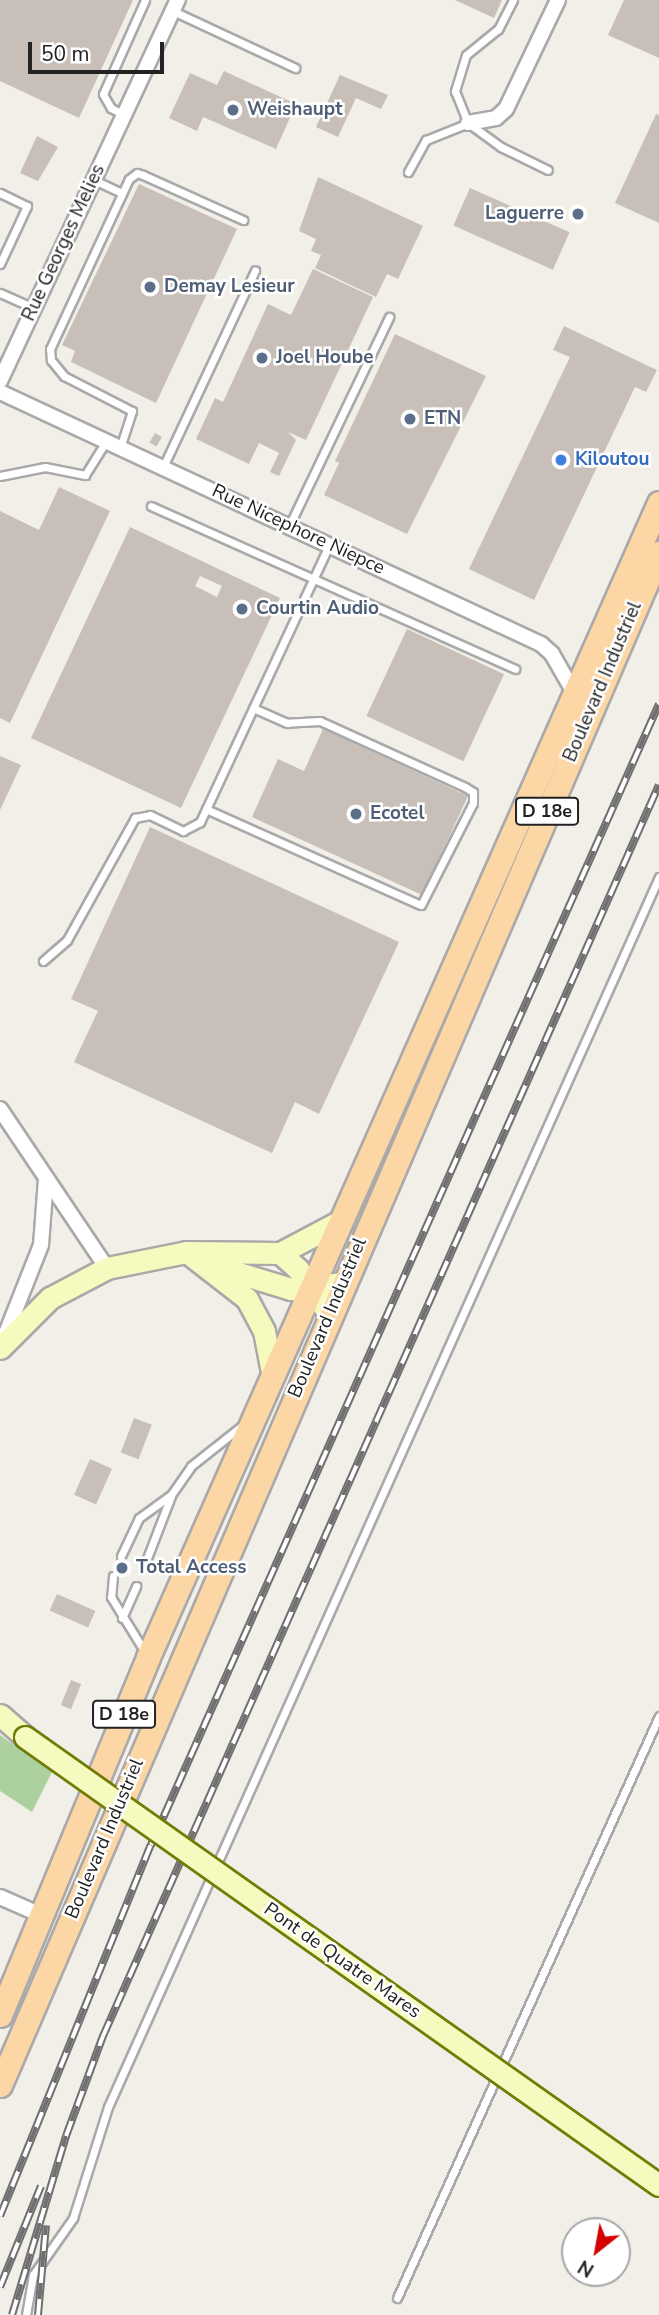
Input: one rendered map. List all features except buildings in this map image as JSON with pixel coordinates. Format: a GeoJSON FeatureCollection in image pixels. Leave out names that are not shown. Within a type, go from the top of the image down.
{"type":"FeatureCollection","features":[{"type":"Feature","properties":{"kind":"main road","name":"Boulevard Industriel"},"geometry":{"type":"LineString","coordinates":[[0,2015],[148,1657],[337,1223],[659,503]]}},
{"type":"Feature","properties":{"kind":"main road","name":"Boulevard Industriel"},"geometry":{"type":"LineString","coordinates":[[0,2085],[329,1314],[659,553]]}},
{"type":"Feature","properties":{"kind":"main road"},"geometry":{"type":"LineString","coordinates":[[0,1348],[50,1298],[107,1268],[186,1252],[280,1254],[337,1223]]}},
{"type":"Feature","properties":{"kind":"main road"},"geometry":{"type":"LineString","coordinates":[[186,1252],[235,1286],[256,1312],[272,1373]]}},
{"type":"Feature","properties":{"kind":"main road"},"geometry":{"type":"LineString","coordinates":[[280,1254],[311,1287],[329,1314]]}},
{"type":"Feature","properties":{"kind":"main road"},"geometry":{"type":"LineString","coordinates":[[206,1264],[286,1289],[343,1283]]}},
{"type":"Feature","properties":{"kind":"main road","name":"Pont de Quatre Mares"},"geometry":{"type":"LineString","coordinates":[[0,1715],[25,1737],[659,2185]]}},
{"type":"Feature","properties":{"kind":"street"},"geometry":{"type":"LineString","coordinates":[[468,122],[496,118],[506,109],[558,0]]}},
{"type":"Feature","properties":{"kind":"street","name":"Rue Georges Melies"},"geometry":{"type":"LineString","coordinates":[[0,381],[176,6]]}},
{"type":"Feature","properties":{"kind":"street","name":"Rue Nicephore Niepce"},"geometry":{"type":"LineString","coordinates":[[0,392],[541,644],[552,654],[575,694]]}},
{"type":"Feature","properties":{"kind":"street"},"geometry":{"type":"LineString","coordinates":[[0,1109],[107,1268]]}},
{"type":"Feature","properties":{"kind":"street"},"geometry":{"type":"LineString","coordinates":[[0,1348],[41,1245],[46,1178]]}},
{"type":"Feature","properties":{"kind":"street"},"geometry":{"type":"LineString","coordinates":[[0,1897],[41,1915]]}},
{"type":"Feature","properties":{"kind":"lane"},"geometry":{"type":"LineString","coordinates":[[124,116],[111,108],[103,94],[145,0]]}},
{"type":"Feature","properties":{"kind":"lane"},"geometry":{"type":"LineString","coordinates":[[513,0],[498,29],[462,61],[455,90],[468,122],[501,147],[548,170]]}},
{"type":"Feature","properties":{"kind":"lane"},"geometry":{"type":"LineString","coordinates":[[176,6],[295,68]]}},
{"type":"Feature","properties":{"kind":"lane"},"geometry":{"type":"LineString","coordinates":[[408,172],[426,140],[468,122]]}},
{"type":"Feature","properties":{"kind":"lane"},"geometry":{"type":"LineString","coordinates":[[120,448],[132,423],[132,411],[64,376],[51,360],[50,349],[122,193],[137,173],[243,220]]}},
{"type":"Feature","properties":{"kind":"lane"},"geometry":{"type":"LineString","coordinates":[[94,180],[122,193]]}},
{"type":"Feature","properties":{"kind":"lane"},"geometry":{"type":"LineString","coordinates":[[0,193],[27,206],[0,264]]}},
{"type":"Feature","properties":{"kind":"lane"},"geometry":{"type":"LineString","coordinates":[[163,467],[255,271]]}},
{"type":"Feature","properties":{"kind":"lane"},"geometry":{"type":"LineString","coordinates":[[0,293],[34,308]]}},
{"type":"Feature","properties":{"kind":"lane"},"geometry":{"type":"LineString","coordinates":[[289,526],[389,317]]}},
{"type":"Feature","properties":{"kind":"lane"},"geometry":{"type":"LineString","coordinates":[[0,476],[45,467],[85,475],[106,441]]}},
{"type":"Feature","properties":{"kind":"lane"},"geometry":{"type":"LineString","coordinates":[[151,506],[514,669]]}},
{"type":"Feature","properties":{"kind":"lane"},"geometry":{"type":"LineString","coordinates":[[43,961],[66,940],[135,818],[150,815],[187,831],[200,822],[329,544]]}},
{"type":"Feature","properties":{"kind":"lane"},"geometry":{"type":"LineString","coordinates":[[206,809],[421,905],[473,803],[472,792],[465,787],[320,721],[287,723],[253,708]]}},
{"type":"Feature","properties":{"kind":"lane"},"geometry":{"type":"LineString","coordinates":[[26,2315],[33,2275],[73,2217],[108,2107],[659,877]]}},
{"type":"Feature","properties":{"kind":"lane"},"geometry":{"type":"LineString","coordinates":[[144,1566],[171,1495],[191,1466],[254,1415]]}},
{"type":"Feature","properties":{"kind":"lane"},"geometry":{"type":"LineString","coordinates":[[121,1556],[139,1518],[171,1495]]}},
{"type":"Feature","properties":{"kind":"lane"},"geometry":{"type":"LineString","coordinates":[[113,1576],[108,1592],[148,1657]]}},
{"type":"Feature","properties":{"kind":"lane"},"geometry":{"type":"LineString","coordinates":[[122,1618],[136,1586]]}},
{"type":"Feature","properties":{"kind":"lane"},"geometry":{"type":"LineString","coordinates":[[397,2298],[659,1716]]}},
{"type":"Feature","properties":{"kind":"green space"},"geometry":{"type":"Polygon","coordinates":[[[0,1735],[52,1772],[32,1812],[0,1791],[0,1735]]]}},
{"type":"Feature","properties":{"kind":"railway"},"geometry":{"type":"LineString","coordinates":[[0,2216],[151,1845],[659,704]]}},
{"type":"Feature","properties":{"kind":"railway"},"geometry":{"type":"LineString","coordinates":[[12,2315],[66,2136],[103,2036],[659,785]]}},
{"type":"Feature","properties":{"kind":"railway"},"geometry":{"type":"LineString","coordinates":[[0,2287],[41,2186]]}},
{"type":"Feature","properties":{"kind":"railway"},"geometry":{"type":"LineString","coordinates":[[38,2315],[46,2225]]}},
{"type":"Feature","properties":{"kind":"place","name":"Weishaupt"},"geometry":{"type":"Point","coordinates":[233,110]}},
{"type":"Feature","properties":{"kind":"place","name":"Laguerre"},"geometry":{"type":"Point","coordinates":[578,214]}},
{"type":"Feature","properties":{"kind":"place","name":"Demay Lesieur"},"geometry":{"type":"Point","coordinates":[150,287]}},
{"type":"Feature","properties":{"kind":"place","name":"Joel Hoube"},"geometry":{"type":"Point","coordinates":[262,358]}},
{"type":"Feature","properties":{"kind":"place","name":"ETN"},"geometry":{"type":"Point","coordinates":[410,419]}},
{"type":"Feature","properties":{"kind":"place","name":"Kiloutou"},"geometry":{"type":"Point","coordinates":[561,460]}},
{"type":"Feature","properties":{"kind":"place","name":"Courtin Audio"},"geometry":{"type":"Point","coordinates":[242,609]}},
{"type":"Feature","properties":{"kind":"place","name":"Ecotel"},"geometry":{"type":"Point","coordinates":[356,814]}},
{"type":"Feature","properties":{"kind":"place","name":"Total Access"},"geometry":{"type":"Point","coordinates":[122,1568]}}]}
